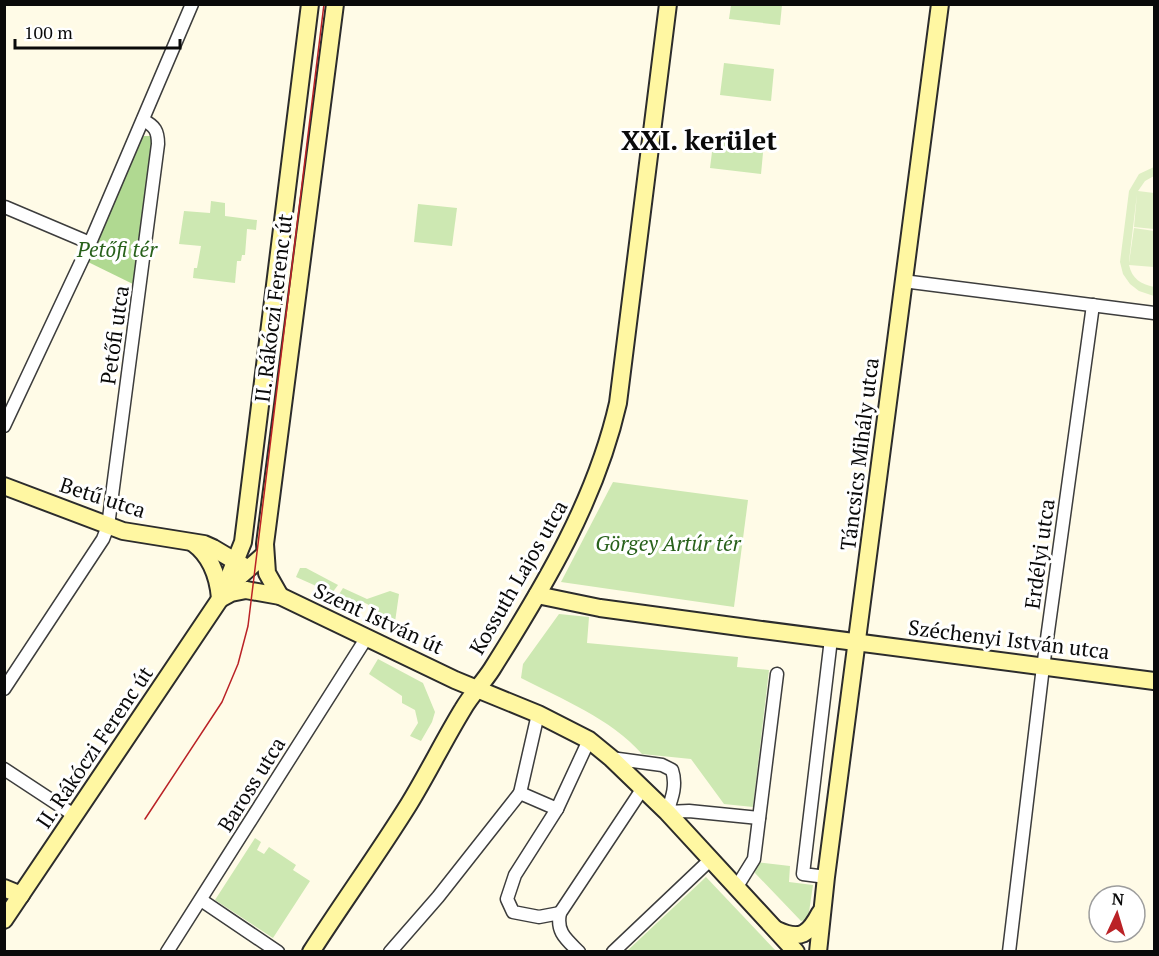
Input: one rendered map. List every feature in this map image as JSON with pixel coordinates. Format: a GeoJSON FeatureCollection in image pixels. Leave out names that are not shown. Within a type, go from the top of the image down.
{"type":"FeatureCollection","features":[{"type":"Feature","properties":{"kind":"street"},"geometry":{"type":"LineString","coordinates":[[4,426],[90,243],[192,4]]}},
{"type":"Feature","properties":{"kind":"street","name":"II. Rákóczi Ferenc út"},"geometry":{"type":"LineString","coordinates":[[4,920],[242,565],[245,523],[310,4]]}},
{"type":"Feature","properties":{"kind":"street","name":"II. Rákóczi Ferenc út"},"geometry":{"type":"LineString","coordinates":[[242,565],[265,554],[299,272],[335,4]]}},
{"type":"Feature","properties":{"kind":"street","name":"Kossuth Lajos utca"},"geometry":{"type":"LineString","coordinates":[[313,951],[410,803],[464,707],[492,670],[554,568],[587,501],[611,434],[618,403],[668,4]]}},
{"type":"Feature","properties":{"kind":"street","name":"Táncsics Mihály utca"},"geometry":{"type":"LineString","coordinates":[[818,951],[940,4]]}},
{"type":"Feature","properties":{"kind":"street","name":"Petőfi utca"},"geometry":{"type":"LineString","coordinates":[[108,526],[158,144],[158,134],[155,128],[143,120]]}},
{"type":"Feature","properties":{"kind":"street"},"geometry":{"type":"LineString","coordinates":[[5,207],[90,243]]}},
{"type":"Feature","properties":{"kind":"street"},"geometry":{"type":"LineString","coordinates":[[903,281],[1155,313]]}},
{"type":"Feature","properties":{"kind":"street","name":"Erdélyi utca"},"geometry":{"type":"LineString","coordinates":[[1009,951],[1044,667],[1093,305]]}},
{"type":"Feature","properties":{"kind":"street","name":"Betű utca"},"geometry":{"type":"LineString","coordinates":[[4,486],[108,526],[137,534],[190,541],[213,548],[242,565]]}},
{"type":"Feature","properties":{"kind":"street"},"geometry":{"type":"LineString","coordinates":[[213,548],[222,547],[231,542],[240,533],[245,523]]}},
{"type":"Feature","properties":{"kind":"street"},"geometry":{"type":"LineString","coordinates":[[4,689],[103,539],[108,526]]}},
{"type":"Feature","properties":{"kind":"street"},"geometry":{"type":"LineString","coordinates":[[190,541],[208,557],[216,575],[220,599]]}},
{"type":"Feature","properties":{"kind":"street","name":"Szent István út"},"geometry":{"type":"LineString","coordinates":[[265,554],[267,573],[280,596]]}},
{"type":"Feature","properties":{"kind":"street","name":"Szent István út"},"geometry":{"type":"LineString","coordinates":[[242,565],[280,596],[478,689],[538,714],[589,740],[667,812],[796,951]]}},
{"type":"Feature","properties":{"kind":"street","name":"Szent István út"},"geometry":{"type":"LineString","coordinates":[[220,599],[231,593],[246,590],[280,596]]}},
{"type":"Feature","properties":{"kind":"street"},"geometry":{"type":"LineString","coordinates":[[537,595],[600,608],[857,642]]}},
{"type":"Feature","properties":{"kind":"street","name":"Baross utca"},"geometry":{"type":"LineString","coordinates":[[167,951],[367,637]]}},
{"type":"Feature","properties":{"kind":"street"},"geometry":{"type":"LineString","coordinates":[[826,878],[803,874],[831,639]]}},
{"type":"Feature","properties":{"kind":"street","name":"Széchenyi István utca"},"geometry":{"type":"LineString","coordinates":[[857,642],[1155,681]]}},
{"type":"Feature","properties":{"kind":"street"},"geometry":{"type":"LineString","coordinates":[[736,888],[754,859],[777,674]]}},
{"type":"Feature","properties":{"kind":"street"},"geometry":{"type":"LineString","coordinates":[[390,951],[438,897],[520,793],[538,714]]}},
{"type":"Feature","properties":{"kind":"street"},"geometry":{"type":"LineString","coordinates":[[560,913],[539,917],[521,914],[513,912],[507,902],[515,875],[557,809],[589,740]]}},
{"type":"Feature","properties":{"kind":"street"},"geometry":{"type":"LineString","coordinates":[[611,758],[662,765],[672,770],[675,779],[667,812],[688,811],[759,818]]}},
{"type":"Feature","properties":{"kind":"street"},"geometry":{"type":"LineString","coordinates":[[4,769],[74,815]]}},
{"type":"Feature","properties":{"kind":"street"},"geometry":{"type":"LineString","coordinates":[[579,951],[564,937],[558,924],[560,913],[643,788]]}},
{"type":"Feature","properties":{"kind":"street"},"geometry":{"type":"LineString","coordinates":[[520,793],[557,809]]}},
{"type":"Feature","properties":{"kind":"street"},"geometry":{"type":"LineString","coordinates":[[613,951],[710,860]]}},
{"type":"Feature","properties":{"kind":"street"},"geometry":{"type":"LineString","coordinates":[[4,888],[21,895]]}},
{"type":"Feature","properties":{"kind":"street"},"geometry":{"type":"LineString","coordinates":[[201,900],[278,951]]}},
{"type":"Feature","properties":{"kind":"street","name":"Táncsics Mihály utca"},"geometry":{"type":"LineString","coordinates":[[773,928],[788,935],[802,935],[813,927],[822,909]]}},
{"type":"Feature","properties":{"kind":"green space"},"geometry":{"type":"Polygon","coordinates":[[[731,5],[782,5],[780,25],[729,19],[731,5]]]}},
{"type":"Feature","properties":{"kind":"green space"},"geometry":{"type":"Polygon","coordinates":[[[724,63],[774,69],[771,101],[720,95],[724,63]]]}},
{"type":"Feature","properties":{"kind":"green space","name":"Petőfi tér"},"geometry":{"type":"Polygon","coordinates":[[[144,136],[154,139],[137,286],[86,261],[140,139],[144,136]]]}},
{"type":"Feature","properties":{"kind":"green space"},"geometry":{"type":"Polygon","coordinates":[[[714,136],[764,142],[761,174],[710,168],[714,136]]]}},
{"type":"Feature","properties":{"kind":"green space"},"geometry":{"type":"Polygon","coordinates":[[[1154,167],[1154,176],[1145,181],[1138,191],[1154,193],[1154,229],[1134,227],[1137,194],[1129,263],[1134,228],[1154,231],[1154,267],[1129,265],[1132,274],[1138,280],[1154,287],[1154,296],[1139,291],[1130,284],[1123,274],[1120,262],[1129,191],[1139,174],[1154,167]]]}},
{"type":"Feature","properties":{"kind":"green space"},"geometry":{"type":"Polygon","coordinates":[[[211,201],[225,203],[225,216],[257,220],[256,230],[247,229],[245,255],[242,255],[241,261],[237,261],[235,283],[193,278],[201,246],[179,244],[184,211],[210,213],[211,201]]]}},
{"type":"Feature","properties":{"kind":"green space"},"geometry":{"type":"Polygon","coordinates":[[[418,204],[457,208],[452,246],[414,242],[418,204]]]}},
{"type":"Feature","properties":{"kind":"green space","name":"Görgey Artúr tér"},"geometry":{"type":"Polygon","coordinates":[[[613,482],[748,500],[734,607],[561,582],[613,482]]]}},
{"type":"Feature","properties":{"kind":"green space"},"geometry":{"type":"Polygon","coordinates":[[[300,568],[306,568],[338,585],[332,593],[296,577],[300,568]]]}},
{"type":"Feature","properties":{"kind":"green space"},"geometry":{"type":"Polygon","coordinates":[[[343,588],[367,599],[390,591],[399,594],[395,622],[373,612],[375,608],[363,602],[361,607],[338,596],[343,588]]]}},
{"type":"Feature","properties":{"kind":"green space"},"geometry":{"type":"Polygon","coordinates":[[[559,614],[589,617],[587,643],[738,657],[737,667],[769,670],[753,807],[724,804],[691,759],[642,754],[616,730],[601,720],[521,678],[523,664],[559,614]]]}},
{"type":"Feature","properties":{"kind":"green space"},"geometry":{"type":"Polygon","coordinates":[[[378,659],[423,683],[435,712],[421,741],[410,736],[418,723],[415,710],[402,703],[402,696],[369,674],[378,659]]]}},
{"type":"Feature","properties":{"kind":"green space"},"geometry":{"type":"Polygon","coordinates":[[[255,838],[261,842],[257,850],[264,854],[269,847],[296,865],[293,870],[310,881],[273,938],[215,900],[255,838]]]}},
{"type":"Feature","properties":{"kind":"green space"},"geometry":{"type":"Polygon","coordinates":[[[756,862],[790,866],[789,882],[813,885],[808,919],[801,921],[755,873],[756,862]]]}},
{"type":"Feature","properties":{"kind":"green space"},"geometry":{"type":"Polygon","coordinates":[[[706,877],[776,951],[627,951],[706,877]]]}},
{"type":"Feature","properties":{"kind":"tram line"},"geometry":{"type":"LineString","coordinates":[[145,819],[222,702],[238,664],[248,626],[324,4]]}},
{"type":"Feature","properties":{"kind":"district","name":"XXI. kerület"},"geometry":{"type":"Point","coordinates":[699,140]}}]}
